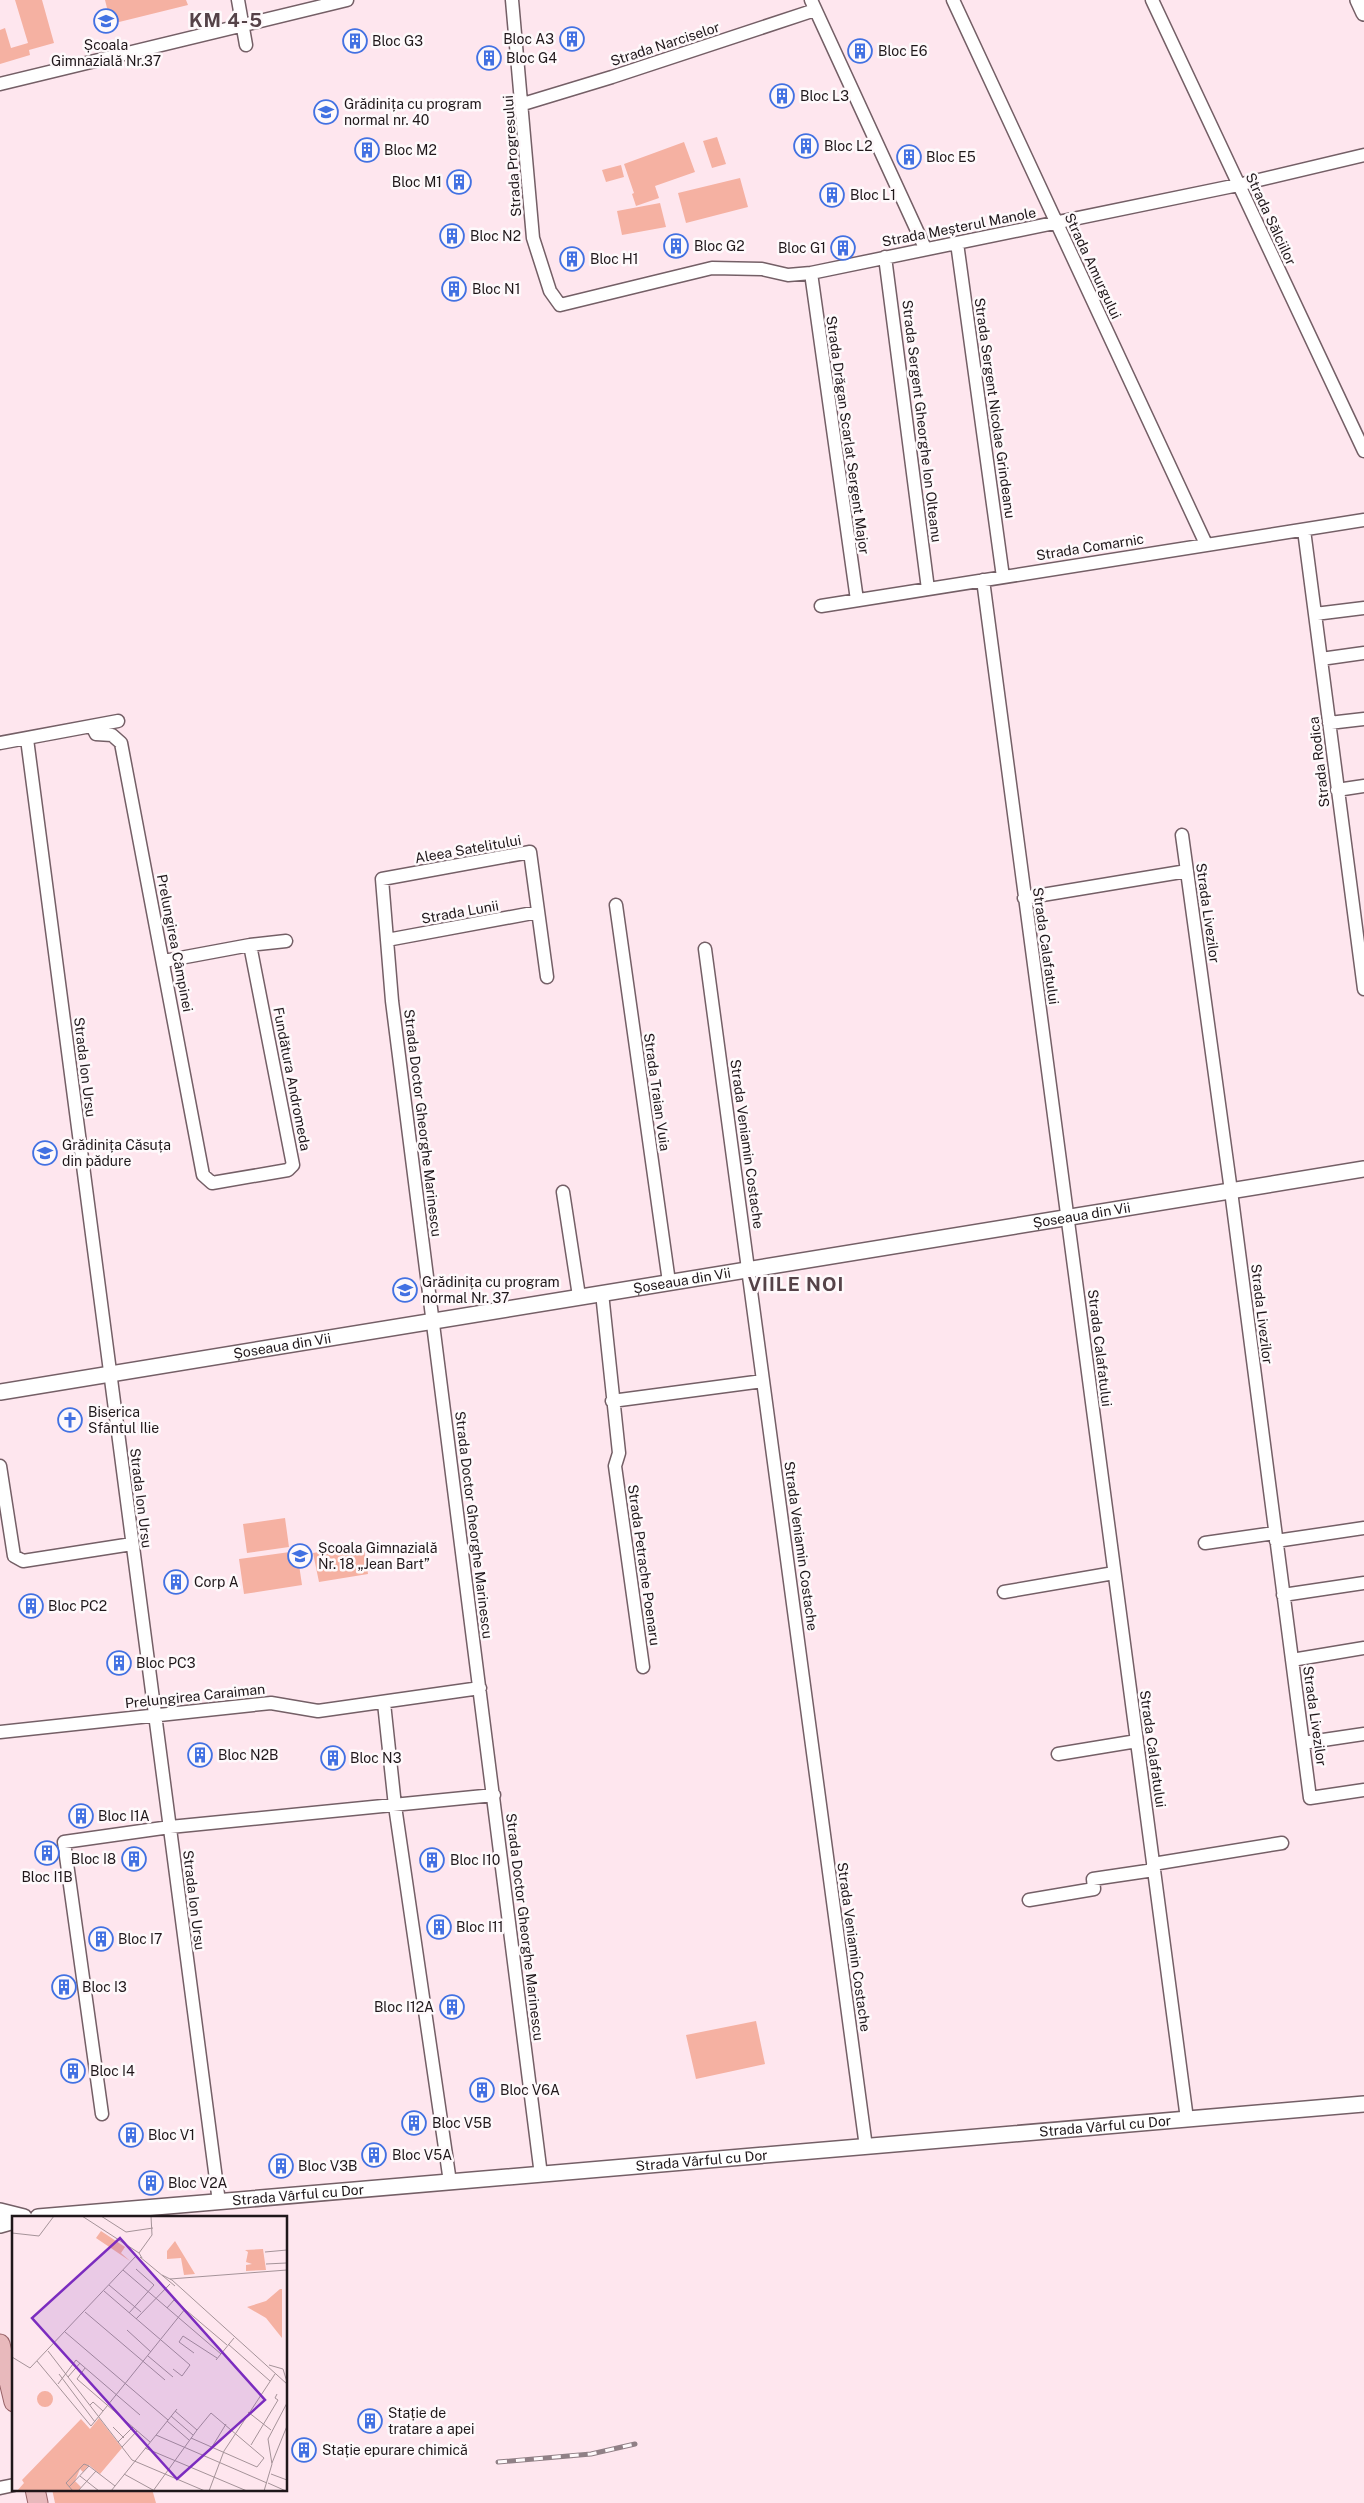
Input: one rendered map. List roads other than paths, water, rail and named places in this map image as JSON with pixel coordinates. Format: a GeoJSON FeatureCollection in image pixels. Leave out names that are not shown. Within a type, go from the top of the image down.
{"type":"FeatureCollection","features":[{"type":"Feature","properties":{"kind":"main road"},"geometry":{"type":"LineString","coordinates":[[0,2344],[12,2394]]}},
{"type":"Feature","properties":{"kind":"main road"},"geometry":{"type":"LineString","coordinates":[[35,2490],[38,2503]]}},
{"type":"Feature","properties":{"kind":"street"},"geometry":{"type":"LineString","coordinates":[[238,0],[246,45]]}},
{"type":"Feature","properties":{"kind":"street"},"geometry":{"type":"LineString","coordinates":[[0,84],[346,0]]}},
{"type":"Feature","properties":{"kind":"street","name":"Strada Progresului"},"geometry":{"type":"LineString","coordinates":[[512,0],[523,104],[533,238],[550,291],[560,305]]}},
{"type":"Feature","properties":{"kind":"street","name":"Strada Amurgului"},"geometry":{"type":"LineString","coordinates":[[953,0],[1206,544]]}},
{"type":"Feature","properties":{"kind":"street","name":"Strada Sălciilor"},"geometry":{"type":"LineString","coordinates":[[1152,0],[1364,452]]}},
{"type":"Feature","properties":{"kind":"street"},"geometry":{"type":"LineString","coordinates":[[1358,0],[1364,13]]}},
{"type":"Feature","properties":{"kind":"street"},"geometry":{"type":"LineString","coordinates":[[813,5],[926,248]]}},
{"type":"Feature","properties":{"kind":"street","name":"Strada Narciselor"},"geometry":{"type":"LineString","coordinates":[[523,104],[612,77],[813,5]]}},
{"type":"Feature","properties":{"kind":"street","name":"Strada Meșterul Manole"},"geometry":{"type":"LineString","coordinates":[[560,305],[712,268],[762,269],[788,276],[811,273],[1238,185],[1364,155]]}},
{"type":"Feature","properties":{"kind":"street","name":"Strada Sergent Nicolae Grindeanu"},"geometry":{"type":"LineString","coordinates":[[957,243],[1003,577]]}},
{"type":"Feature","properties":{"kind":"street","name":"Strada Sergent Gheorghe Ion Olteanu"},"geometry":{"type":"LineString","coordinates":[[885,257],[928,589]]}},
{"type":"Feature","properties":{"kind":"street","name":"Strada Drăgan Scarlat Sergent Major"},"geometry":{"type":"LineString","coordinates":[[811,273],[857,600]]}},
{"type":"Feature","properties":{"kind":"street","name":"Strada Comarnic"},"geometry":{"type":"LineString","coordinates":[[820,606],[1364,520]]}},
{"type":"Feature","properties":{"kind":"street","name":"Strada Rodica"},"geometry":{"type":"LineString","coordinates":[[1304,530],[1364,989]]}},
{"type":"Feature","properties":{"kind":"street","name":"Strada Calafatului"},"geometry":{"type":"LineString","coordinates":[[983,580],[1187,2119]]}},
{"type":"Feature","properties":{"kind":"street"},"geometry":{"type":"LineString","coordinates":[[1315,614],[1364,608]]}},
{"type":"Feature","properties":{"kind":"street"},"geometry":{"type":"LineString","coordinates":[[1321,659],[1364,653]]}},
{"type":"Feature","properties":{"kind":"street"},"geometry":{"type":"LineString","coordinates":[[1329,723],[1364,719]]}},
{"type":"Feature","properties":{"kind":"street"},"geometry":{"type":"LineString","coordinates":[[0,743],[118,722]]}},
{"type":"Feature","properties":{"kind":"street","name":"Prelungirea Câmpinei"},"geometry":{"type":"LineString","coordinates":[[92,726],[96,734],[112,735],[121,743],[204,1175],[212,1184]]}},
{"type":"Feature","properties":{"kind":"street","name":"Strada Ion Ursu"},"geometry":{"type":"LineString","coordinates":[[26,739],[219,2202]]}},
{"type":"Feature","properties":{"kind":"street"},"geometry":{"type":"LineString","coordinates":[[1337,790],[1364,786]]}},
{"type":"Feature","properties":{"kind":"street","name":"Strada Livezilor"},"geometry":{"type":"LineString","coordinates":[[1182,835],[1231,1191],[1310,1798],[1364,1790]]}},
{"type":"Feature","properties":{"kind":"street","name":"Aleea Satelitului"},"geometry":{"type":"LineString","coordinates":[[382,879],[530,852],[538,912]]}},
{"type":"Feature","properties":{"kind":"street"},"geometry":{"type":"LineString","coordinates":[[1024,898],[1186,871]]}},
{"type":"Feature","properties":{"kind":"street","name":"Strada Doctor Gheorghe Marinescu"},"geometry":{"type":"LineString","coordinates":[[382,879],[386,940],[541,2175]]}},
{"type":"Feature","properties":{"kind":"street","name":"Strada Traian Vuia"},"geometry":{"type":"LineString","coordinates":[[616,905],[669,1282]]}},
{"type":"Feature","properties":{"kind":"street"},"geometry":{"type":"LineString","coordinates":[[538,912],[547,977]]}},
{"type":"Feature","properties":{"kind":"street","name":"Strada Lunii"},"geometry":{"type":"LineString","coordinates":[[386,940],[538,912]]}},
{"type":"Feature","properties":{"kind":"street"},"geometry":{"type":"LineString","coordinates":[[164,961],[250,945],[286,941]]}},
{"type":"Feature","properties":{"kind":"street","name":"Fundătura Andromeda"},"geometry":{"type":"LineString","coordinates":[[212,1184],[288,1170],[293,1164],[250,945]]}},
{"type":"Feature","properties":{"kind":"street","name":"Strada Veniamin Costache"},"geometry":{"type":"LineString","coordinates":[[705,949],[866,2147]]}},
{"type":"Feature","properties":{"kind":"street","name":"Șoseaua din Vii"},"geometry":{"type":"LineString","coordinates":[[0,1392],[1364,1169]]}},
{"type":"Feature","properties":{"kind":"street"},"geometry":{"type":"LineString","coordinates":[[563,1192],[579,1296]]}},
{"type":"Feature","properties":{"kind":"street","name":"Strada Petrache Poenaru"},"geometry":{"type":"LineString","coordinates":[[602,1293],[619,1453],[615,1466],[643,1667]]}},
{"type":"Feature","properties":{"kind":"street"},"geometry":{"type":"LineString","coordinates":[[612,1401],[763,1380]]}},
{"type":"Feature","properties":{"kind":"street"},"geometry":{"type":"LineString","coordinates":[[0,1466],[14,1556],[23,1561],[132,1544]]}},
{"type":"Feature","properties":{"kind":"street"},"geometry":{"type":"LineString","coordinates":[[1205,1543],[1364,1528]]}},
{"type":"Feature","properties":{"kind":"street"},"geometry":{"type":"LineString","coordinates":[[1004,1592],[1114,1573]]}},
{"type":"Feature","properties":{"kind":"street"},"geometry":{"type":"LineString","coordinates":[[1283,1595],[1364,1583]]}},
{"type":"Feature","properties":{"kind":"street"},"geometry":{"type":"LineString","coordinates":[[1292,1660],[1364,1648]]}},
{"type":"Feature","properties":{"kind":"street","name":"Prelungirea Caraiman"},"geometry":{"type":"LineString","coordinates":[[0,1732],[271,1703],[318,1711],[480,1688]]}},
{"type":"Feature","properties":{"kind":"street"},"geometry":{"type":"LineString","coordinates":[[384,1703],[395,1806],[450,2182]]}},
{"type":"Feature","properties":{"kind":"street"},"geometry":{"type":"LineString","coordinates":[[1303,1743],[1364,1734]]}},
{"type":"Feature","properties":{"kind":"street"},"geometry":{"type":"LineString","coordinates":[[1058,1754],[1136,1741]]}},
{"type":"Feature","properties":{"kind":"street"},"geometry":{"type":"LineString","coordinates":[[102,2114],[64,1842],[170,1827],[494,1795]]}},
{"type":"Feature","properties":{"kind":"street"},"geometry":{"type":"LineString","coordinates":[[1029,1900],[1094,1890],[1093,1879],[1282,1843]]}},
{"type":"Feature","properties":{"kind":"street","name":"Strada Vârful cu Dor"},"geometry":{"type":"LineString","coordinates":[[50,2216],[1364,2104]]}},
{"type":"Feature","properties":{"kind":"street"},"geometry":{"type":"LineString","coordinates":[[0,2211],[20,2216]]}},
{"type":"Feature","properties":{"kind":"railway"},"geometry":{"type":"LineString","coordinates":[[498,2462],[591,2454],[635,2444]]}},
{"type":"Feature","properties":{"kind":"place","name":"Școala Gimnazială Nr.37"},"geometry":{"type":"Point","coordinates":[106,21]}},
{"type":"Feature","properties":{"kind":"place","name":"Bloc A3"},"geometry":{"type":"Point","coordinates":[572,39]}},
{"type":"Feature","properties":{"kind":"place","name":"Bloc G3"},"geometry":{"type":"Point","coordinates":[355,41]}},
{"type":"Feature","properties":{"kind":"place","name":"Bloc E6"},"geometry":{"type":"Point","coordinates":[860,51]}},
{"type":"Feature","properties":{"kind":"place","name":"Bloc G4"},"geometry":{"type":"Point","coordinates":[489,58]}},
{"type":"Feature","properties":{"kind":"place","name":"Bloc L3"},"geometry":{"type":"Point","coordinates":[782,96]}},
{"type":"Feature","properties":{"kind":"place","name":"Grădinița cu program normal nr. 40"},"geometry":{"type":"Point","coordinates":[326,112]}},
{"type":"Feature","properties":{"kind":"place","name":"Bloc L2"},"geometry":{"type":"Point","coordinates":[806,146]}},
{"type":"Feature","properties":{"kind":"place","name":"Bloc M2"},"geometry":{"type":"Point","coordinates":[367,150]}},
{"type":"Feature","properties":{"kind":"place","name":"Bloc E5"},"geometry":{"type":"Point","coordinates":[909,157]}},
{"type":"Feature","properties":{"kind":"place","name":"Bloc M1"},"geometry":{"type":"Point","coordinates":[459,182]}},
{"type":"Feature","properties":{"kind":"place","name":"Bloc L1"},"geometry":{"type":"Point","coordinates":[832,195]}},
{"type":"Feature","properties":{"kind":"place","name":"Bloc N2"},"geometry":{"type":"Point","coordinates":[452,236]}},
{"type":"Feature","properties":{"kind":"place","name":"Bloc G2"},"geometry":{"type":"Point","coordinates":[676,246]}},
{"type":"Feature","properties":{"kind":"place","name":"Bloc G1"},"geometry":{"type":"Point","coordinates":[843,248]}},
{"type":"Feature","properties":{"kind":"place","name":"Bloc H1"},"geometry":{"type":"Point","coordinates":[572,259]}},
{"type":"Feature","properties":{"kind":"place","name":"Bloc N1"},"geometry":{"type":"Point","coordinates":[454,289]}},
{"type":"Feature","properties":{"kind":"place","name":"Grădinița Căsuța din pădure"},"geometry":{"type":"Point","coordinates":[45,1153]}},
{"type":"Feature","properties":{"kind":"place","name":"Grădinița cu program normal Nr. 37"},"geometry":{"type":"Point","coordinates":[405,1290]}},
{"type":"Feature","properties":{"kind":"place","name":"Biserica Sfântul Ilie"},"geometry":{"type":"Point","coordinates":[70,1420]}},
{"type":"Feature","properties":{"kind":"place","name":"Școala Gimnazială Nr. 18 „Jean Bart”"},"geometry":{"type":"Point","coordinates":[300,1556]}},
{"type":"Feature","properties":{"kind":"place","name":"Corp A"},"geometry":{"type":"Point","coordinates":[176,1582]}},
{"type":"Feature","properties":{"kind":"place","name":"Bloc PC2"},"geometry":{"type":"Point","coordinates":[31,1606]}},
{"type":"Feature","properties":{"kind":"place","name":"Bloc PC3"},"geometry":{"type":"Point","coordinates":[119,1663]}},
{"type":"Feature","properties":{"kind":"place","name":"Bloc N2B"},"geometry":{"type":"Point","coordinates":[200,1755]}},
{"type":"Feature","properties":{"kind":"place","name":"Bloc N3"},"geometry":{"type":"Point","coordinates":[333,1758]}},
{"type":"Feature","properties":{"kind":"place","name":"Bloc I1A"},"geometry":{"type":"Point","coordinates":[81,1816]}},
{"type":"Feature","properties":{"kind":"place","name":"Bloc I1B"},"geometry":{"type":"Point","coordinates":[47,1853]}},
{"type":"Feature","properties":{"kind":"place","name":"Bloc I8"},"geometry":{"type":"Point","coordinates":[134,1859]}},
{"type":"Feature","properties":{"kind":"place","name":"Bloc I10"},"geometry":{"type":"Point","coordinates":[432,1860]}},
{"type":"Feature","properties":{"kind":"place","name":"Bloc I11"},"geometry":{"type":"Point","coordinates":[439,1927]}},
{"type":"Feature","properties":{"kind":"place","name":"Bloc I7"},"geometry":{"type":"Point","coordinates":[101,1939]}},
{"type":"Feature","properties":{"kind":"place","name":"Bloc I3"},"geometry":{"type":"Point","coordinates":[64,1987]}},
{"type":"Feature","properties":{"kind":"place","name":"Bloc I12A"},"geometry":{"type":"Point","coordinates":[452,2007]}},
{"type":"Feature","properties":{"kind":"place","name":"Bloc I4"},"geometry":{"type":"Point","coordinates":[73,2071]}},
{"type":"Feature","properties":{"kind":"place","name":"Bloc V6A"},"geometry":{"type":"Point","coordinates":[482,2090]}},
{"type":"Feature","properties":{"kind":"place","name":"Bloc V5B"},"geometry":{"type":"Point","coordinates":[414,2123]}},
{"type":"Feature","properties":{"kind":"place","name":"Bloc V1"},"geometry":{"type":"Point","coordinates":[131,2135]}},
{"type":"Feature","properties":{"kind":"place","name":"Bloc V5A"},"geometry":{"type":"Point","coordinates":[374,2155]}},
{"type":"Feature","properties":{"kind":"place","name":"Bloc V3B"},"geometry":{"type":"Point","coordinates":[281,2166]}},
{"type":"Feature","properties":{"kind":"place","name":"Bloc V2A"},"geometry":{"type":"Point","coordinates":[151,2183]}},
{"type":"Feature","properties":{"kind":"place","name":"Stație de tratare a apei"},"geometry":{"type":"Point","coordinates":[370,2421]}},
{"type":"Feature","properties":{"kind":"place","name":"Stație epurare chimică"},"geometry":{"type":"Point","coordinates":[304,2450]}},
{"type":"Feature","properties":{"kind":"district","name":"KM 4-5"},"geometry":{"type":"Point","coordinates":[226,20]}},
{"type":"Feature","properties":{"kind":"district","name":"VIILE NOI"},"geometry":{"type":"Point","coordinates":[796,1284]}}]}
